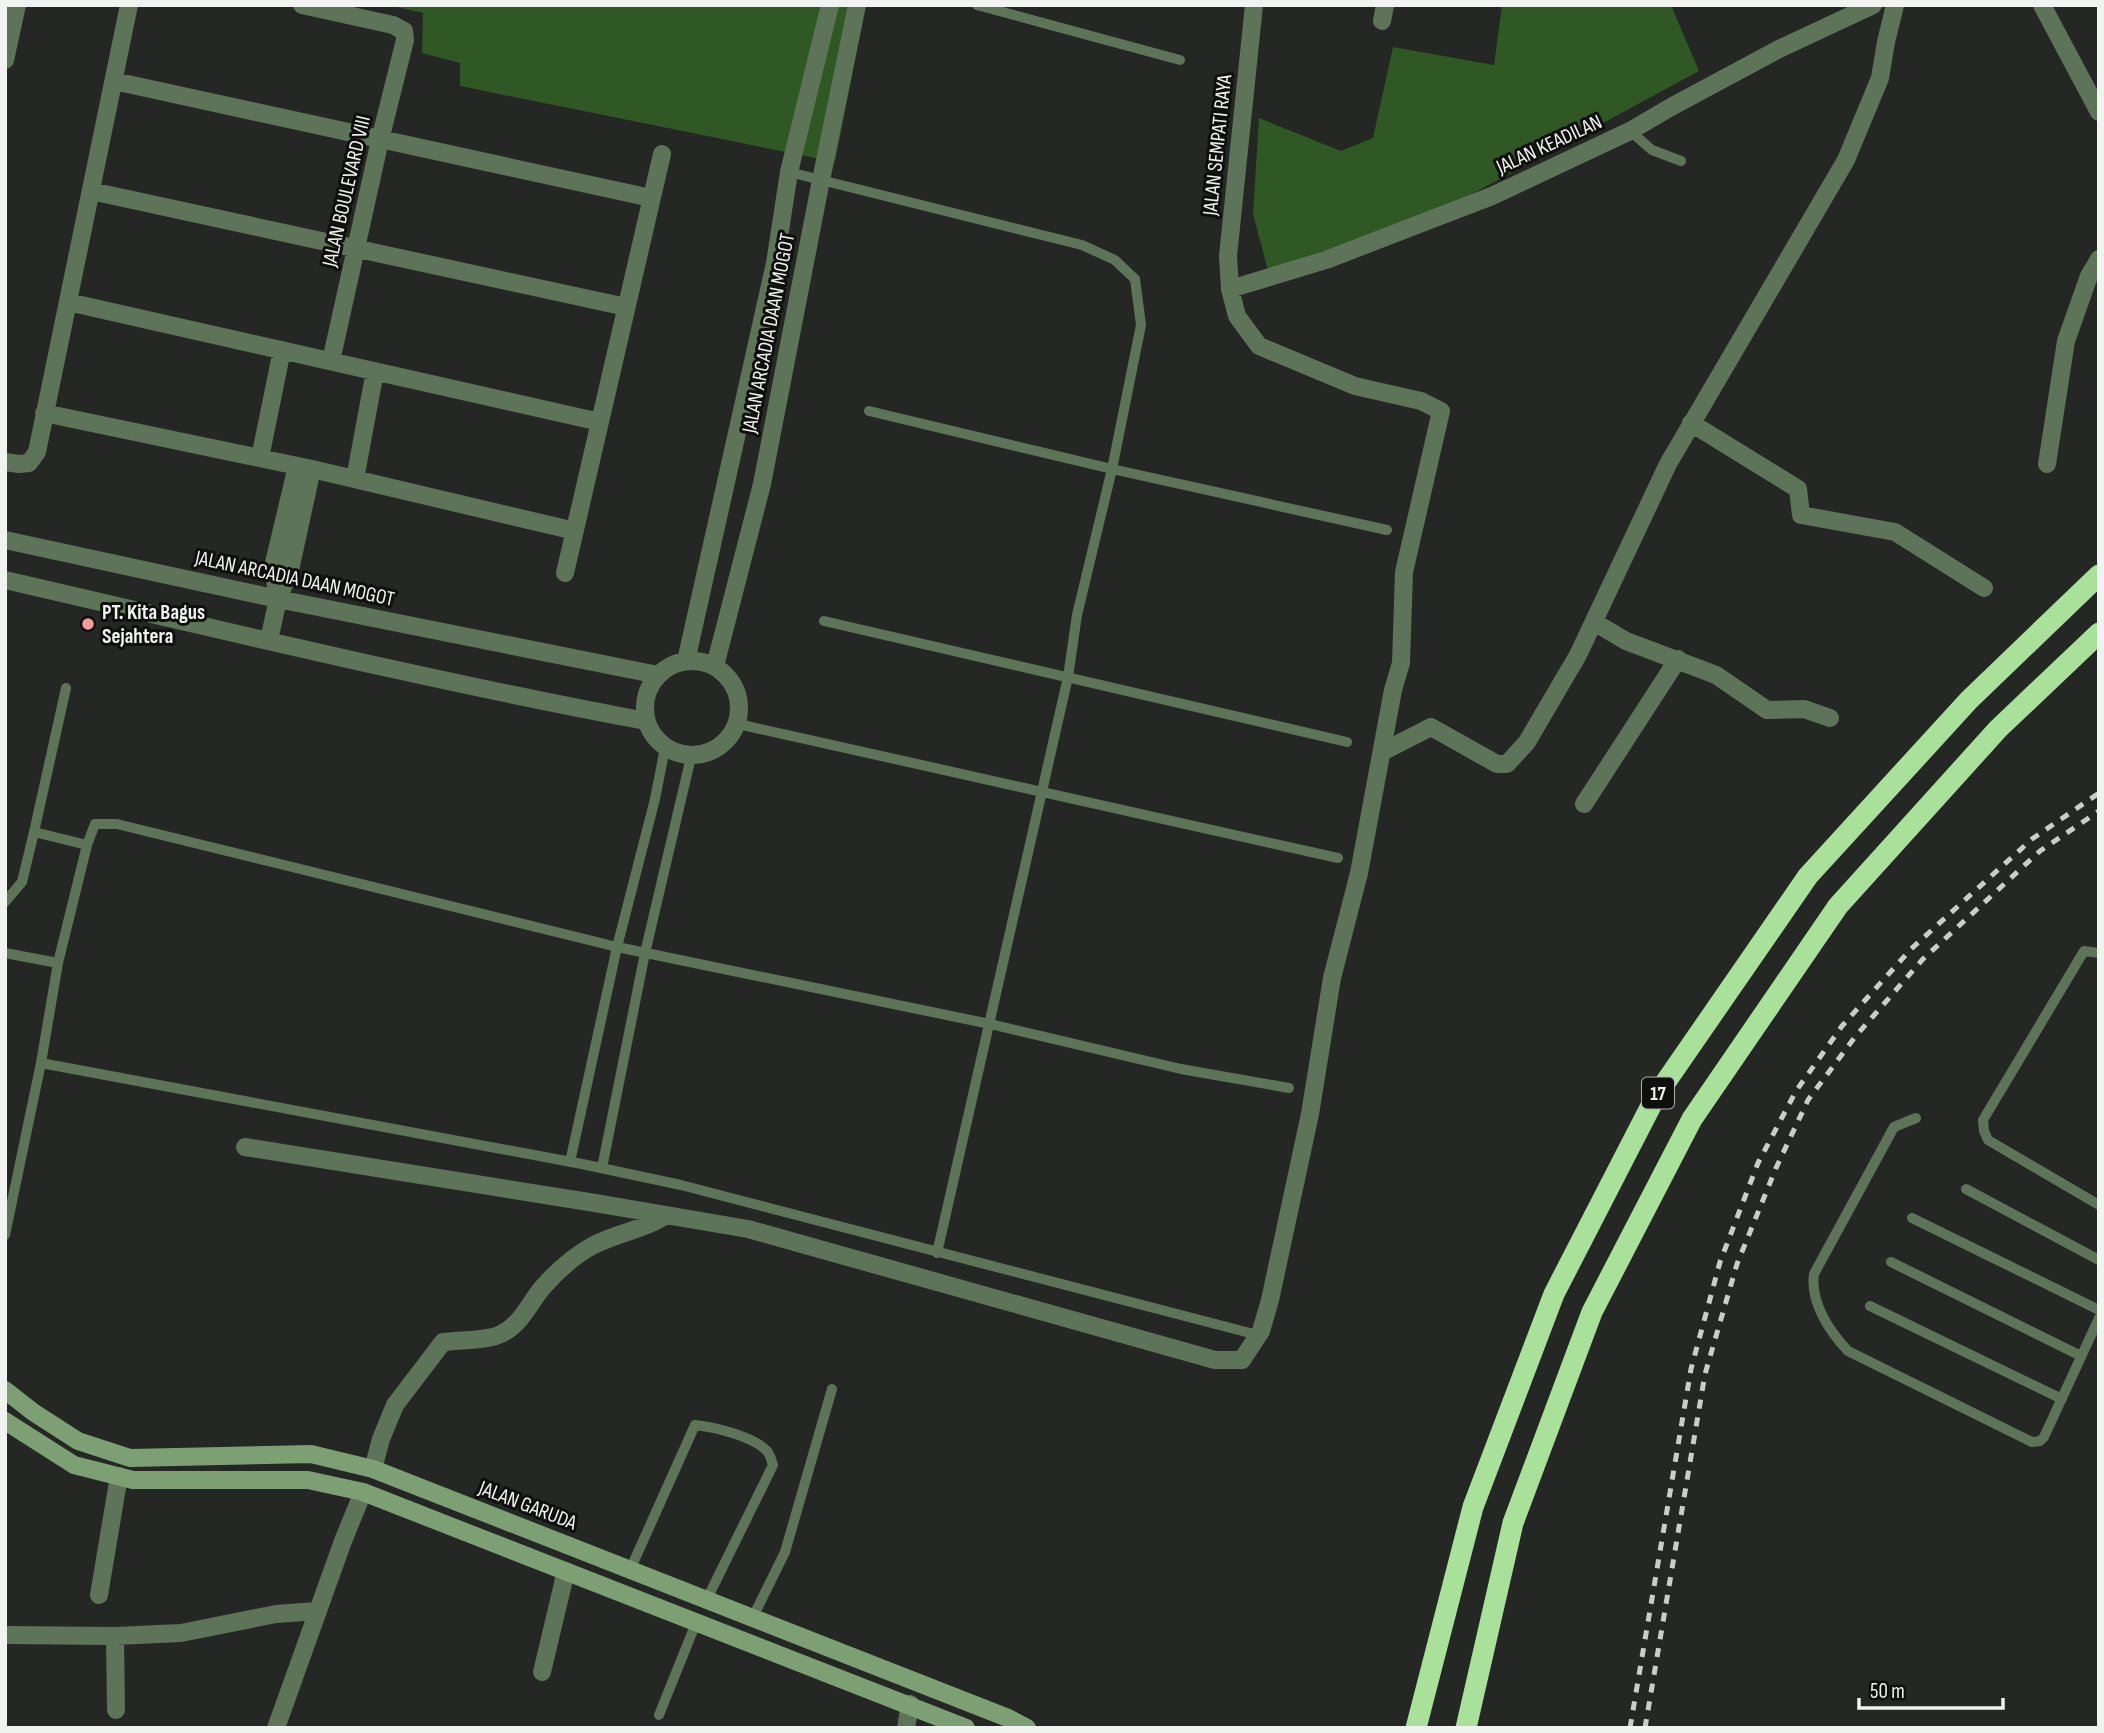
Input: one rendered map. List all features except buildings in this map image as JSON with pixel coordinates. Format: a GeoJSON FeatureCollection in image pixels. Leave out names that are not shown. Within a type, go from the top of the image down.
{"type":"FeatureCollection","features":[{"type":"Feature","properties":{"kind":"highway","name":"17"},"geometry":{"type":"LineString","coordinates":[[1416,1728],[1473,1507],[1554,1294],[1656,1096],[1808,876],[1969,700],[2099,575]]}},
{"type":"Feature","properties":{"kind":"highway","name":"17"},"geometry":{"type":"LineString","coordinates":[[1466,1728],[1513,1523],[1592,1312],[1692,1119],[1838,906],[1998,729],[2099,633]]}},
{"type":"Feature","properties":{"kind":"main road","name":"JALAN GARUDA"},"geometry":{"type":"LineString","coordinates":[[5,1390],[78,1441],[130,1458],[311,1454],[373,1469],[630,1570],[1005,1723],[1027,1728]]}},
{"type":"Feature","properties":{"kind":"main road"},"geometry":{"type":"LineString","coordinates":[[5,1421],[74,1465],[133,1480],[309,1480],[363,1492],[966,1728]]}},
{"type":"Feature","properties":{"kind":"main road"},"geometry":{"type":"LineString","coordinates":[[620,1592],[630,1570]]}},
{"type":"Feature","properties":{"kind":"main road"},"geometry":{"type":"LineString","coordinates":[[696,1623],[706,1601]]}},
{"type":"Feature","properties":{"kind":"street"},"geometry":{"type":"LineString","coordinates":[[5,60],[17,5]]}},
{"type":"Feature","properties":{"kind":"street"},"geometry":{"type":"LineString","coordinates":[[5,462],[29,463],[37,452],[130,5]]}},
{"type":"Feature","properties":{"kind":"street","name":"JALAN BOULEVARD VIII"},"geometry":{"type":"LineString","coordinates":[[302,5],[393,25],[404,31],[405,40],[380,139],[331,361]]}},
{"type":"Feature","properties":{"kind":"street","name":"JALAN ARCADIA DAAN MOGOT"},"geometry":{"type":"LineString","coordinates":[[686,661],[775,263],[789,172],[830,5]]}},
{"type":"Feature","properties":{"kind":"street","name":"JALAN ARCADIA DAAN MOGOT"},"geometry":{"type":"LineString","coordinates":[[715,667],[762,484],[857,5]]}},
{"type":"Feature","properties":{"kind":"street","name":"JALAN SEMPATI RAYA"},"geometry":{"type":"LineString","coordinates":[[1254,5],[1228,256],[1230,289],[1237,316],[1259,346],[1355,386],[1421,401],[1441,411],[1404,572],[1401,663],[1393,690],[1382,752]]}},
{"type":"Feature","properties":{"kind":"street","name":"JALAN KEADILAN"},"geometry":{"type":"LineString","coordinates":[[1230,289],[1326,260],[1493,195],[1630,131],[1779,49],[1873,5]]}},
{"type":"Feature","properties":{"kind":"street"},"geometry":{"type":"LineString","coordinates":[[245,1147],[748,1229],[1214,1360],[1242,1360],[1261,1331],[1270,1300],[1310,1114],[1332,978],[1359,873],[1382,752],[1431,727],[1497,764],[1507,764],[1527,742],[1578,655],[1654,492],[1690,423],[1846,160],[1880,78],[1895,5]]}},
{"type":"Feature","properties":{"kind":"street"},"geometry":{"type":"LineString","coordinates":[[2042,5],[2099,112]]}},
{"type":"Feature","properties":{"kind":"street"},"geometry":{"type":"LineString","coordinates":[[114,81],[651,198]]}},
{"type":"Feature","properties":{"kind":"street"},"geometry":{"type":"LineString","coordinates":[[565,573],[662,153]]}},
{"type":"Feature","properties":{"kind":"street"},"geometry":{"type":"LineString","coordinates":[[91,191],[626,307]]}},
{"type":"Feature","properties":{"kind":"street"},"geometry":{"type":"LineString","coordinates":[[2047,464],[2066,341],[2089,276],[2099,259]]}},
{"type":"Feature","properties":{"kind":"street"},"geometry":{"type":"LineString","coordinates":[[68,302],[600,422]]}},
{"type":"Feature","properties":{"kind":"street"},"geometry":{"type":"LineString","coordinates":[[260,458],[282,350]]}},
{"type":"Feature","properties":{"kind":"street"},"geometry":{"type":"LineString","coordinates":[[355,479],[375,371]]}},
{"type":"Feature","properties":{"kind":"street"},"geometry":{"type":"LineString","coordinates":[[44,414],[304,467],[575,531]]}},
{"type":"Feature","properties":{"kind":"street"},"geometry":{"type":"LineString","coordinates":[[1690,423],[1798,489],[1801,515],[1895,532],[1984,588]]}},
{"type":"Feature","properties":{"kind":"street"},"geometry":{"type":"LineString","coordinates":[[269,640],[304,467]]}},
{"type":"Feature","properties":{"kind":"street","name":"JALAN ARCADIA DAAN MOGOT"},"geometry":{"type":"LineString","coordinates":[[5,540],[278,599],[658,675]]}},
{"type":"Feature","properties":{"kind":"street"},"geometry":{"type":"LineString","coordinates":[[5,580],[561,705],[646,721]]}},
{"type":"Feature","properties":{"kind":"street"},"geometry":{"type":"LineString","coordinates":[[1594,622],[1626,641],[1716,675],[1767,710],[1804,709],[1830,718]]}},
{"type":"Feature","properties":{"kind":"street"},"geometry":{"type":"LineString","coordinates":[[1584,804],[1678,659]]}},
{"type":"Feature","properties":{"kind":"street"},"geometry":{"type":"LineString","coordinates":[[686,661],[715,667],[732,681],[740,702],[738,724],[728,741],[711,753],[691,757],[665,748],[653,736],[646,721],[644,704],[658,675],[671,666],[686,661]]}},
{"type":"Feature","properties":{"kind":"street"},"geometry":{"type":"LineString","coordinates":[[373,1469],[381,1439],[395,1405],[443,1342],[499,1335],[514,1327],[542,1288],[566,1264],[594,1245],[645,1227],[666,1215]]}},
{"type":"Feature","properties":{"kind":"street"},"geometry":{"type":"LineString","coordinates":[[99,1595],[119,1476]]}},
{"type":"Feature","properties":{"kind":"street"},"geometry":{"type":"LineString","coordinates":[[276,1728],[363,1492]]}},
{"type":"Feature","properties":{"kind":"street"},"geometry":{"type":"LineString","coordinates":[[542,1672],[566,1571]]}},
{"type":"Feature","properties":{"kind":"street"},"geometry":{"type":"LineString","coordinates":[[5,1634],[115,1636],[181,1633],[276,1614],[317,1611]]}},
{"type":"Feature","properties":{"kind":"street"},"geometry":{"type":"LineString","coordinates":[[115,1636],[116,1710]]}},
{"type":"Feature","properties":{"kind":"street"},"geometry":{"type":"LineString","coordinates":[[906,1728],[910,1704]]}},
{"type":"Feature","properties":{"kind":"lane"},"geometry":{"type":"LineString","coordinates":[[977,5],[1180,60]]}},
{"type":"Feature","properties":{"kind":"lane"},"geometry":{"type":"LineString","coordinates":[[1630,131],[1651,150],[1681,161]]}},
{"type":"Feature","properties":{"kind":"lane"},"geometry":{"type":"LineString","coordinates":[[789,172],[1082,245],[1115,260],[1135,279],[1141,325],[1112,469],[1077,615],[1068,677],[937,1253]]}},
{"type":"Feature","properties":{"kind":"lane"},"geometry":{"type":"LineString","coordinates":[[869,411],[1112,469],[1387,530]]}},
{"type":"Feature","properties":{"kind":"lane"},"geometry":{"type":"LineString","coordinates":[[824,621],[1347,742]]}},
{"type":"Feature","properties":{"kind":"lane"},"geometry":{"type":"LineString","coordinates":[[5,902],[22,882],[66,688]]}},
{"type":"Feature","properties":{"kind":"lane"},"geometry":{"type":"LineString","coordinates":[[738,724],[1338,858]]}},
{"type":"Feature","properties":{"kind":"lane"},"geometry":{"type":"LineString","coordinates":[[570,1161],[617,947],[655,799],[665,748]]}},
{"type":"Feature","properties":{"kind":"lane"},"geometry":{"type":"LineString","coordinates":[[602,1168],[645,953],[691,757]]}},
{"type":"Feature","properties":{"kind":"lane"},"geometry":{"type":"LineString","coordinates":[[5,1235],[41,1063],[58,964],[87,845],[95,824],[117,824],[617,947],[990,1024],[1181,1069],[1289,1088]]}},
{"type":"Feature","properties":{"kind":"lane"},"geometry":{"type":"LineString","coordinates":[[34,832],[87,845]]}},
{"type":"Feature","properties":{"kind":"lane"},"geometry":{"type":"LineString","coordinates":[[2099,953],[2084,951],[1983,1120],[1988,1140],[2099,1205]]}},
{"type":"Feature","properties":{"kind":"lane"},"geometry":{"type":"LineString","coordinates":[[5,953],[58,964]]}},
{"type":"Feature","properties":{"kind":"lane"},"geometry":{"type":"LineString","coordinates":[[41,1063],[570,1161],[681,1185],[1250,1333]]}},
{"type":"Feature","properties":{"kind":"lane"},"geometry":{"type":"LineString","coordinates":[[1916,1118],[1894,1127],[1814,1274],[1812,1284],[1825,1321],[1834,1336],[1848,1351],[2032,1442],[2040,1441],[2044,1437],[2099,1318]]}},
{"type":"Feature","properties":{"kind":"lane"},"geometry":{"type":"LineString","coordinates":[[1966,1189],[2099,1260]]}},
{"type":"Feature","properties":{"kind":"lane"},"geometry":{"type":"LineString","coordinates":[[1912,1218],[2099,1310]]}},
{"type":"Feature","properties":{"kind":"lane"},"geometry":{"type":"LineString","coordinates":[[1891,1262],[2081,1356]]}},
{"type":"Feature","properties":{"kind":"lane"},"geometry":{"type":"LineString","coordinates":[[1870,1306],[2062,1399]]}},
{"type":"Feature","properties":{"kind":"lane"},"geometry":{"type":"LineString","coordinates":[[751,1619],[785,1552],[832,1390]]}},
{"type":"Feature","properties":{"kind":"lane"},"geometry":{"type":"LineString","coordinates":[[630,1570],[695,1425],[707,1426],[750,1440],[768,1451],[773,1465],[706,1601]]}},
{"type":"Feature","properties":{"kind":"lane"},"geometry":{"type":"LineString","coordinates":[[659,1715],[696,1623]]}},
{"type":"Feature","properties":{"kind":"green space"},"geometry":{"type":"Polygon","coordinates":[[[388,5],[866,5],[835,162],[460,86],[460,63],[422,53],[423,13],[388,5]]]}},
{"type":"Feature","properties":{"kind":"green space"},"geometry":{"type":"Polygon","coordinates":[[[1502,5],[1671,5],[1699,71],[1367,251],[1270,278],[1253,214],[1259,118],[1341,151],[1373,138],[1393,47],[1494,65],[1502,5]]]}},
{"type":"Feature","properties":{"kind":"railway"},"geometry":{"type":"LineString","coordinates":[[1630,1728],[1691,1369],[1720,1262],[1758,1163],[1796,1091],[1842,1026],[1911,949],[2032,839],[2099,793]]}},
{"type":"Feature","properties":{"kind":"railway"},"geometry":{"type":"LineString","coordinates":[[1645,1728],[1705,1374],[1737,1264],[1776,1168],[1808,1100],[1855,1037],[1923,959],[2040,851],[2099,811]]}},
{"type":"Feature","properties":{"kind":"place","name":"PT. Kita Bagus Sejahtera"},"geometry":{"type":"Point","coordinates":[88,624]}}]}
